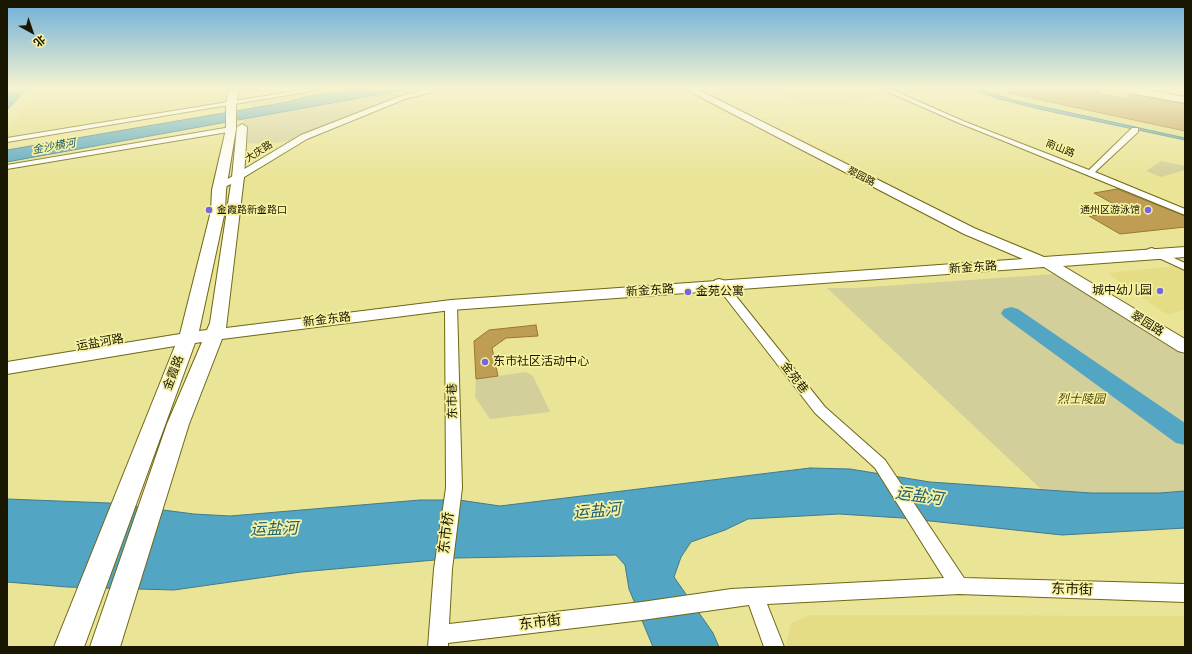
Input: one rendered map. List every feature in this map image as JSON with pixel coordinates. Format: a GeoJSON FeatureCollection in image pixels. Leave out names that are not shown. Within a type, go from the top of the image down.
{"type":"FeatureCollection","features":[{"type":"Feature","properties":{"kind":"main road","name":"金霞路"},"geometry":{"type":"LineString","coordinates":[[69,647],[190,331],[218,211],[220,186],[235,119]]}},
{"type":"Feature","properties":{"kind":"main road","name":"金霞路"},"geometry":{"type":"LineString","coordinates":[[105,647],[178,424],[216,329],[238,178],[236,119]]}},
{"type":"Feature","properties":{"kind":"main road","name":"翠园路"},"geometry":{"type":"LineString","coordinates":[[747,119],[943,218],[1043,262],[1185,347]]}},
{"type":"Feature","properties":{"kind":"main road","name":"新金东路"},"geometry":{"type":"LineString","coordinates":[[216,329],[452,300],[721,284],[1043,262],[1153,252],[1185,247]]}},
{"type":"Feature","properties":{"kind":"main road","name":"新金东路"},"geometry":{"type":"LineString","coordinates":[[1153,252],[1185,252]]}},
{"type":"Feature","properties":{"kind":"main road","name":"新金东路"},"geometry":{"type":"LineString","coordinates":[[190,331],[451,305],[721,284]]}},
{"type":"Feature","properties":{"kind":"main road","name":"运盐河路"},"geometry":{"type":"LineString","coordinates":[[7,359],[190,331]]}},
{"type":"Feature","properties":{"kind":"main road","name":"运盐河路"},"geometry":{"type":"LineString","coordinates":[[7,368],[190,331]]}},
{"type":"Feature","properties":{"kind":"street"},"geometry":{"type":"LineString","coordinates":[[7,140],[196,119]]}},
{"type":"Feature","properties":{"kind":"street"},"geometry":{"type":"LineString","coordinates":[[7,167],[216,119]]}},
{"type":"Feature","properties":{"kind":"street","name":"大庆路"},"geometry":{"type":"LineString","coordinates":[[220,186],[238,178],[304,137],[350,119]]}},
{"type":"Feature","properties":{"kind":"street","name":"南山路"},"geometry":{"type":"LineString","coordinates":[[953,119],[1185,212]]}},
{"type":"Feature","properties":{"kind":"street"},"geometry":{"type":"LineString","coordinates":[[1090,173],[1135,130]]}},
{"type":"Feature","properties":{"kind":"street"},"geometry":{"type":"LineString","coordinates":[[1153,252],[1185,267]]}},
{"type":"Feature","properties":{"kind":"street","name":"金苑巷"},"geometry":{"type":"LineString","coordinates":[[721,284],[820,410],[880,464],[959,586]]}},
{"type":"Feature","properties":{"kind":"street","name":"东市巷"},"geometry":{"type":"LineString","coordinates":[[451,305],[454,488],[452,497]]}},
{"type":"Feature","properties":{"kind":"street","name":"东市桥"},"geometry":{"type":"LineString","coordinates":[[438,641],[443,568],[452,497]]}},
{"type":"Feature","properties":{"kind":"street","name":"东市街"},"geometry":{"type":"LineString","coordinates":[[438,641],[731,598],[755,596],[959,586],[1185,593]]}},
{"type":"Feature","properties":{"kind":"street"},"geometry":{"type":"LineString","coordinates":[[755,596],[774,647]]}},
{"type":"Feature","properties":{"kind":"shaded area"},"geometry":{"type":"Polygon","coordinates":[[[15,119],[122,119],[7,137],[7,129],[15,119]]]}},
{"type":"Feature","properties":{"kind":"shaded area"},"geometry":{"type":"Polygon","coordinates":[[[1089,119],[1185,119],[1185,139],[1089,119]]]}},
{"type":"Feature","properties":{"kind":"shaded area","name":"城中幼儿园"},"geometry":{"type":"Polygon","coordinates":[[[1175,266],[1185,271],[1185,310],[1167,315],[1108,273],[1175,266]]]}},
{"type":"Feature","properties":{"kind":"shaded area"},"geometry":{"type":"Polygon","coordinates":[[[810,615],[1185,616],[1185,647],[787,647],[786,644],[791,623],[810,615]]]}},
{"type":"Feature","properties":{"kind":"green space"},"geometry":{"type":"Polygon","coordinates":[[[243,119],[347,119],[289,141],[267,144],[240,143],[243,119]]]}},
{"type":"Feature","properties":{"kind":"green space"},"geometry":{"type":"Polygon","coordinates":[[[1161,161],[1185,166],[1185,170],[1161,177],[1146,171],[1161,161]]]}},
{"type":"Feature","properties":{"kind":"green space","name":"烈士陵园"},"geometry":{"type":"Polygon","coordinates":[[[1054,274],[1185,356],[1185,491],[1160,493],[1091,493],[1041,489],[827,288],[856,288],[1054,274]]]}},
{"type":"Feature","properties":{"kind":"green space"},"geometry":{"type":"Polygon","coordinates":[[[526,372],[533,376],[550,412],[490,419],[475,397],[476,379],[526,372]]]}},
{"type":"Feature","properties":{"kind":"water","name":"金沙横河"},"geometry":{"type":"Polygon","coordinates":[[[191,119],[246,119],[7,162],[7,150],[191,119]]]}},
{"type":"Feature","properties":{"kind":"water"},"geometry":{"type":"Polygon","coordinates":[[[1084,119],[1097,119],[1185,138],[1185,140],[1084,119]]]}},
{"type":"Feature","properties":{"kind":"water","name":"运盐河"},"geometry":{"type":"Polygon","coordinates":[[[810,468],[850,469],[930,482],[1091,493],[1160,493],[1185,491],[1185,528],[1062,535],[902,518],[839,514],[748,519],[725,530],[691,542],[681,557],[674,577],[713,633],[719,647],[653,647],[629,589],[625,565],[616,555],[457,558],[301,572],[174,590],[67,587],[7,582],[7,499],[109,503],[194,514],[230,516],[420,500],[459,500],[500,506],[810,468]]]}},
{"type":"Feature","properties":{"kind":"building"},"geometry":{"type":"Polygon","coordinates":[[[1127,119],[1185,119],[1185,131],[1127,119]]]}},
{"type":"Feature","properties":{"kind":"building","name":"通州区游泳馆"},"geometry":{"type":"Polygon","coordinates":[[[1117,189],[1185,216],[1185,227],[1120,234],[1089,216],[1128,212],[1094,193],[1117,189]]]}},
{"type":"Feature","properties":{"kind":"building","name":"东市社区活动中心"},"geometry":{"type":"Polygon","coordinates":[[[536,325],[538,336],[506,338],[492,348],[498,376],[476,379],[474,341],[489,330],[536,325]]]}},
{"type":"Feature","properties":{"kind":"waterway"},"geometry":{"type":"LineString","coordinates":[[1011,313],[1185,436]]}},
{"type":"Feature","properties":{"kind":"place","name":"金霞路新金路口"},"geometry":{"type":"Point","coordinates":[209,210]}},
{"type":"Feature","properties":{"kind":"place","name":"通州区游泳馆"},"geometry":{"type":"Point","coordinates":[1148,210]}},
{"type":"Feature","properties":{"kind":"place","name":"城中幼儿园"},"geometry":{"type":"Point","coordinates":[1160,291]}},
{"type":"Feature","properties":{"kind":"place","name":"金苑公寓"},"geometry":{"type":"Point","coordinates":[688,292]}},
{"type":"Feature","properties":{"kind":"place","name":"东市社区活动中心"},"geometry":{"type":"Point","coordinates":[485,362]}}]}
